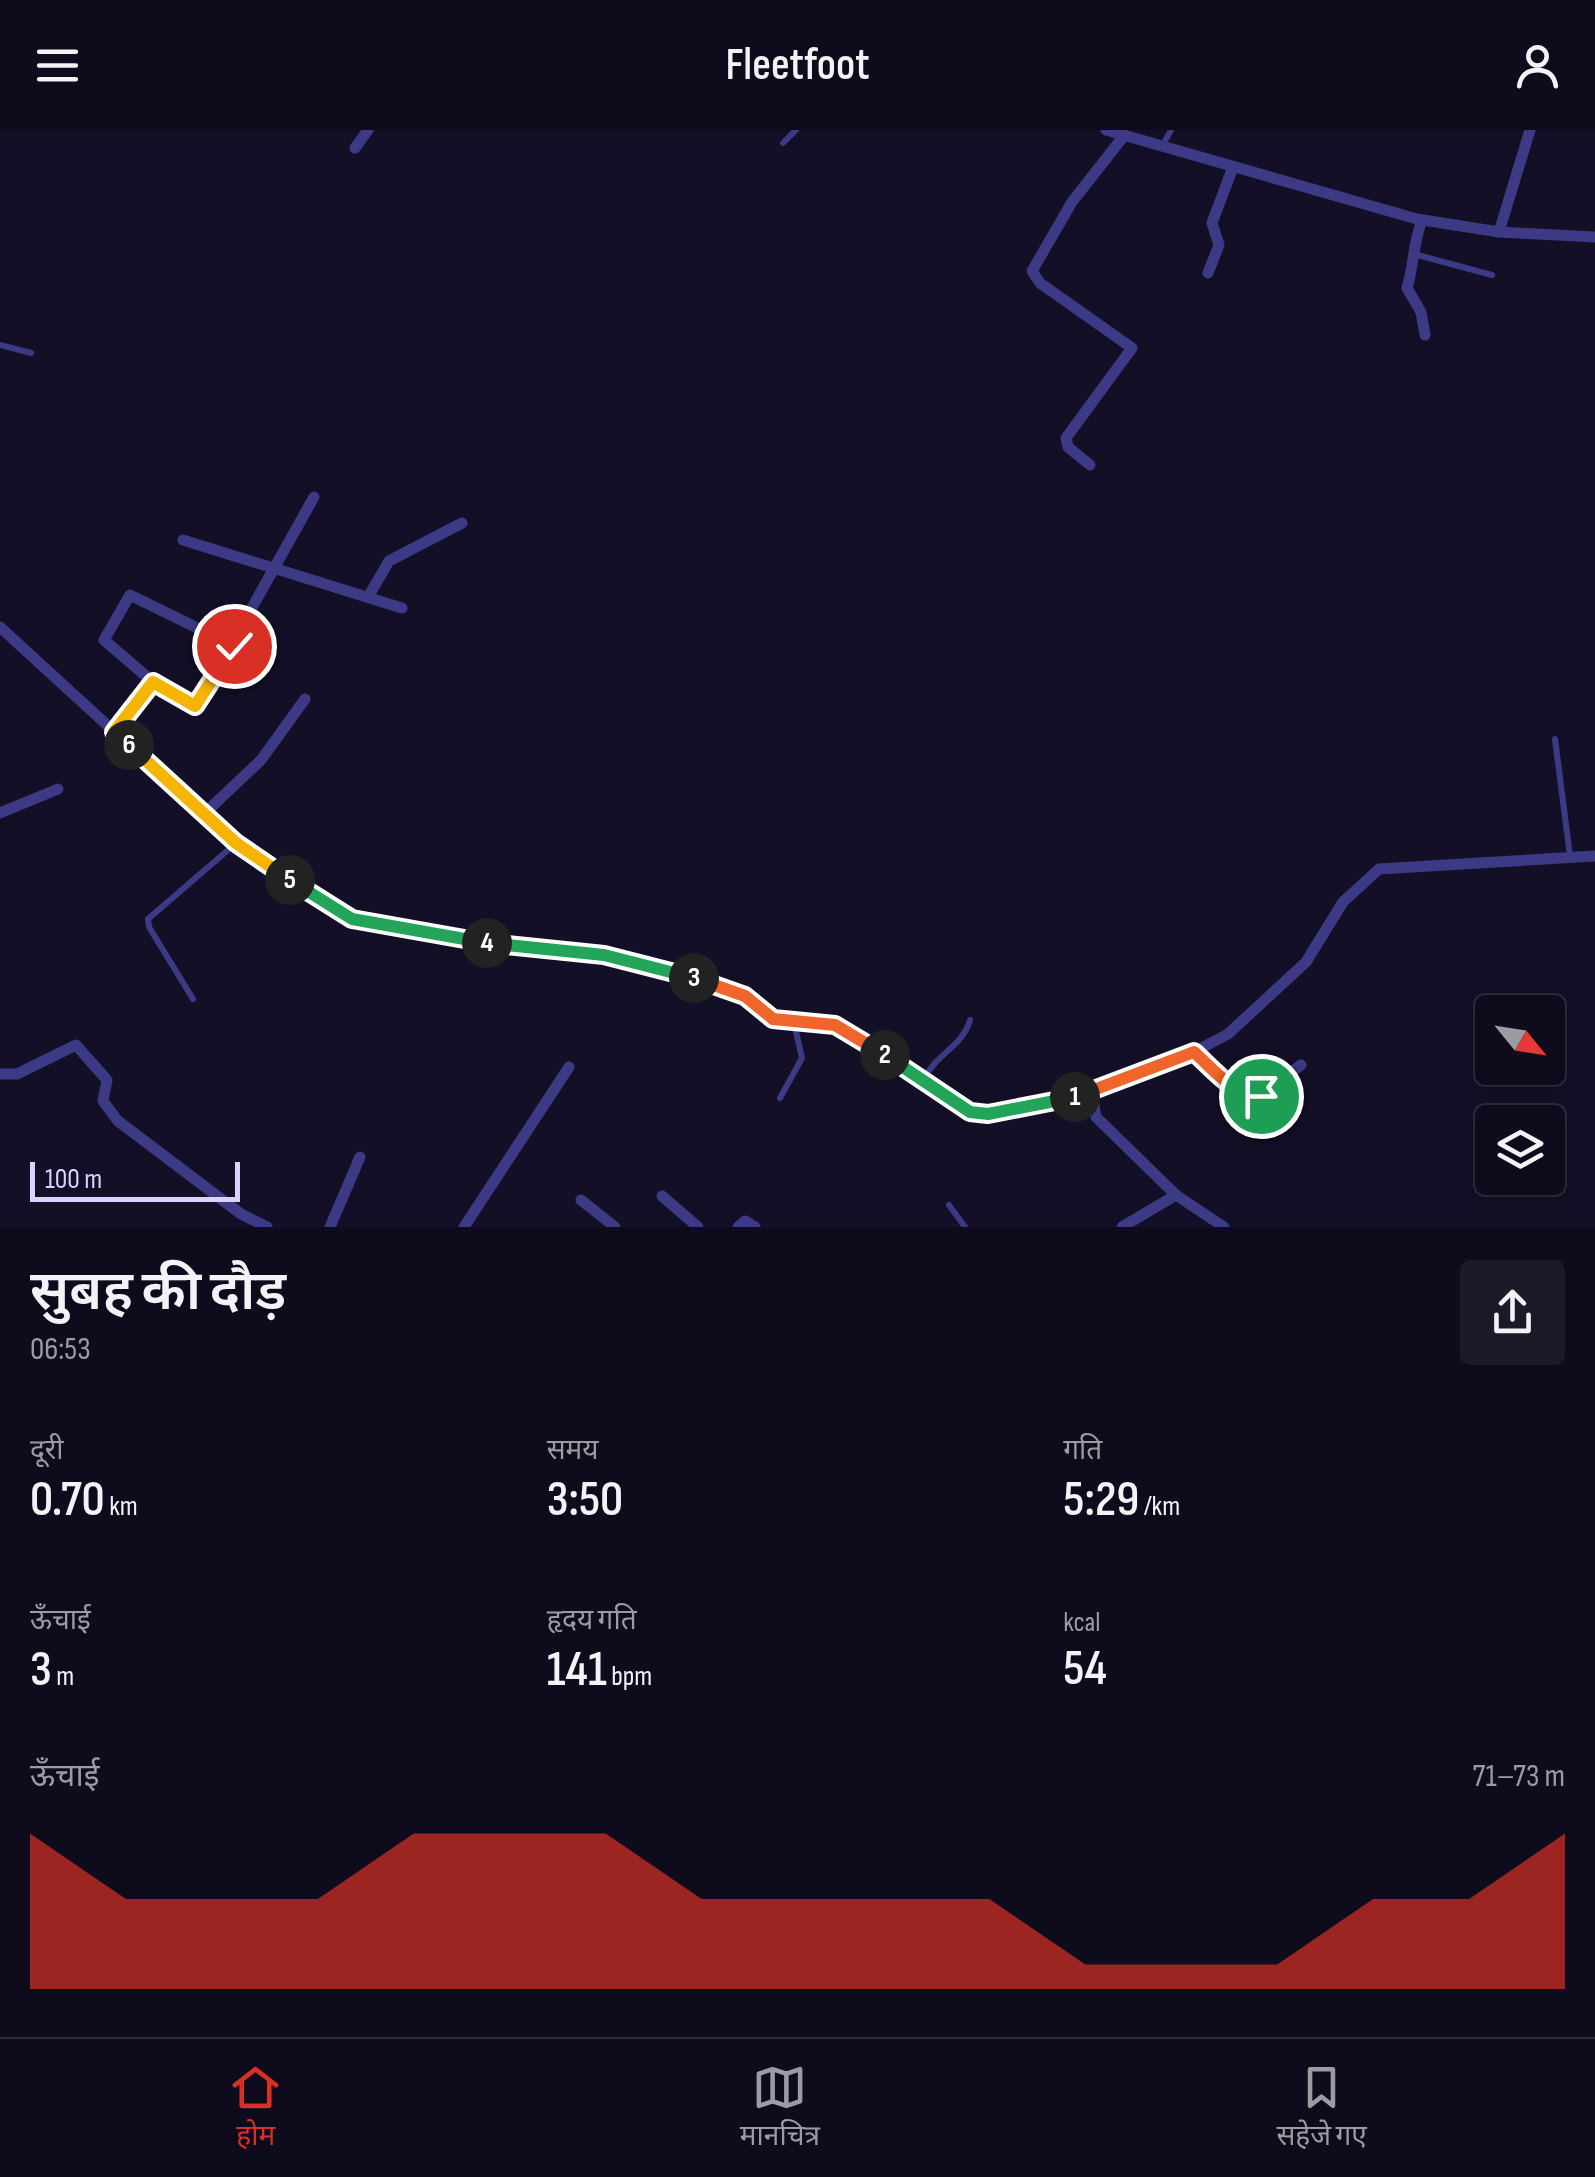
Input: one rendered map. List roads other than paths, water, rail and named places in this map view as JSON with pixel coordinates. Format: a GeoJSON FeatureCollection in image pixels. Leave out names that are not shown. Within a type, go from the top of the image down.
{"type":"FeatureCollection","features":[{"type":"Feature","properties":{"kind":"street"},"geometry":{"type":"LineString","coordinates":[[355,148],[368,130]]}},
{"type":"Feature","properties":{"kind":"street"},"geometry":{"type":"LineString","coordinates":[[1106,130],[1422,220],[1499,232],[1595,238]]}},
{"type":"Feature","properties":{"kind":"street"},"geometry":{"type":"LineString","coordinates":[[1499,232],[1530,130]]}},
{"type":"Feature","properties":{"kind":"street"},"geometry":{"type":"LineString","coordinates":[[1090,466],[1065,442],[1132,348],[1040,283],[1032,271],[1072,202],[1122,137]]}},
{"type":"Feature","properties":{"kind":"street"},"geometry":{"type":"LineString","coordinates":[[1208,273],[1219,244],[1212,223],[1233,168]]}},
{"type":"Feature","properties":{"kind":"street"},"geometry":{"type":"LineString","coordinates":[[1422,220],[1414,254],[1416,266],[1408,291],[1422,312],[1425,335]]}},
{"type":"Feature","properties":{"kind":"street"},"geometry":{"type":"LineString","coordinates":[[234,646],[132,594],[104,640],[153,682],[195,706],[234,646],[314,497]]}},
{"type":"Feature","properties":{"kind":"street"},"geometry":{"type":"LineString","coordinates":[[368,597],[389,561],[462,523]]}},
{"type":"Feature","properties":{"kind":"street"},"geometry":{"type":"LineString","coordinates":[[183,540],[278,566],[402,608]]}},
{"type":"Feature","properties":{"kind":"street"},"geometry":{"type":"LineString","coordinates":[[0,627],[236,843],[352,919],[509,948],[604,955],[714,984],[745,996],[773,1019],[835,1025],[978,1114],[1078,1096],[1194,1052],[1228,1034],[1306,962],[1344,902],[1379,868],[1595,856]]}},
{"type":"Feature","properties":{"kind":"street"},"geometry":{"type":"LineString","coordinates":[[114,732],[153,682]]}},
{"type":"Feature","properties":{"kind":"street"},"geometry":{"type":"LineString","coordinates":[[204,814],[261,760],[305,699]]}},
{"type":"Feature","properties":{"kind":"street"},"geometry":{"type":"LineString","coordinates":[[0,813],[58,789]]}},
{"type":"Feature","properties":{"kind":"street"},"geometry":{"type":"LineString","coordinates":[[0,1074],[17,1074],[76,1045],[107,1080],[102,1102],[118,1121],[241,1214],[267,1227]]}},
{"type":"Feature","properties":{"kind":"street"},"geometry":{"type":"LineString","coordinates":[[1194,1052],[1236,1088],[1256,1098],[1301,1065]]}},
{"type":"Feature","properties":{"kind":"street"},"geometry":{"type":"LineString","coordinates":[[464,1227],[569,1067]]}},
{"type":"Feature","properties":{"kind":"street"},"geometry":{"type":"LineString","coordinates":[[1096,1089],[1091,1104],[1096,1117],[1176,1195],[1224,1227]]}},
{"type":"Feature","properties":{"kind":"street"},"geometry":{"type":"LineString","coordinates":[[330,1227],[360,1157]]}},
{"type":"Feature","properties":{"kind":"street"},"geometry":{"type":"LineString","coordinates":[[1122,1227],[1176,1195]]}},
{"type":"Feature","properties":{"kind":"street"},"geometry":{"type":"LineString","coordinates":[[662,1196],[698,1227]]}},
{"type":"Feature","properties":{"kind":"street"},"geometry":{"type":"LineString","coordinates":[[581,1200],[615,1227]]}},
{"type":"Feature","properties":{"kind":"street"},"geometry":{"type":"LineString","coordinates":[[738,1227],[748,1221],[756,1227]]}},
{"type":"Feature","properties":{"kind":"lane"},"geometry":{"type":"LineString","coordinates":[[783,143],[796,130]]}},
{"type":"Feature","properties":{"kind":"lane"},"geometry":{"type":"LineString","coordinates":[[1161,148],[1171,130]]}},
{"type":"Feature","properties":{"kind":"lane"},"geometry":{"type":"LineString","coordinates":[[1414,254],[1492,275]]}},
{"type":"Feature","properties":{"kind":"lane"},"geometry":{"type":"LineString","coordinates":[[0,345],[31,352]]}},
{"type":"Feature","properties":{"kind":"lane"},"geometry":{"type":"LineString","coordinates":[[1555,740],[1570,858]]}},
{"type":"Feature","properties":{"kind":"lane"},"geometry":{"type":"LineString","coordinates":[[193,999],[149,927],[148,918],[236,843]]}},
{"type":"Feature","properties":{"kind":"lane"},"geometry":{"type":"LineString","coordinates":[[924,1079],[934,1060],[965,1036],[970,1020]]}},
{"type":"Feature","properties":{"kind":"lane"},"geometry":{"type":"LineString","coordinates":[[780,1098],[802,1058],[794,1022]]}},
{"type":"Feature","properties":{"kind":"lane"},"geometry":{"type":"LineString","coordinates":[[949,1204],[966,1227]]}}]}
